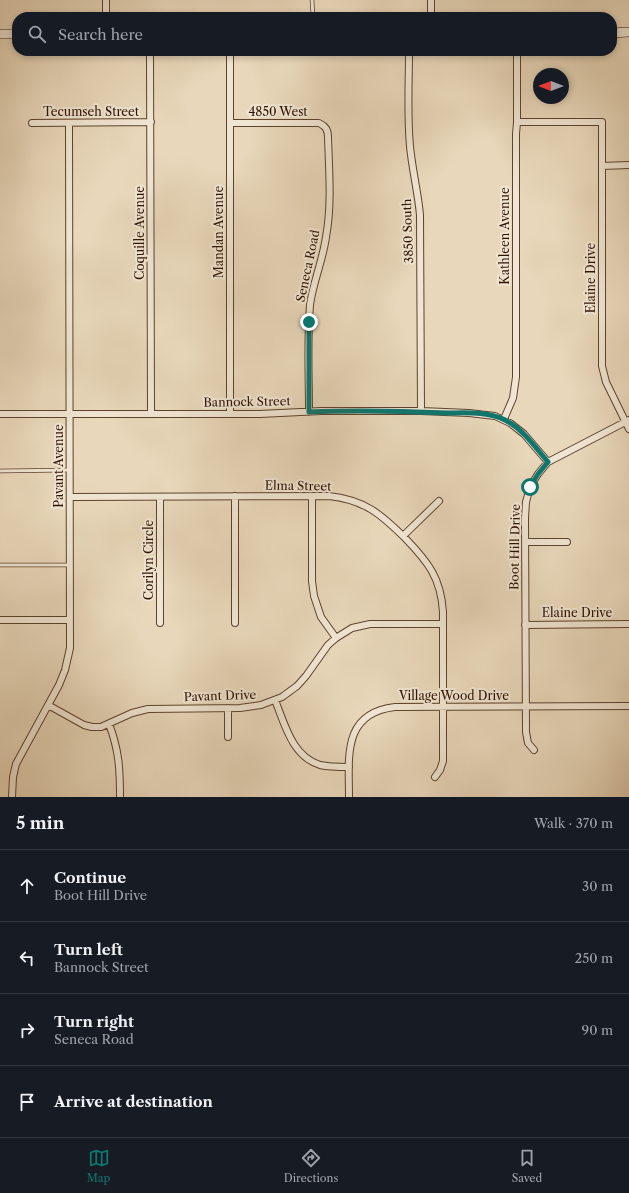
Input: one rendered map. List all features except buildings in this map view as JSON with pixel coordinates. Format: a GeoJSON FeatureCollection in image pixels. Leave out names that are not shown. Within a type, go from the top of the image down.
{"type":"FeatureCollection","features":[{"type":"Feature","properties":{"kind":"main road"},"geometry":{"type":"LineString","coordinates":[[617,32],[629,32]]}},
{"type":"Feature","properties":{"kind":"main road"},"geometry":{"type":"LineString","coordinates":[[0,34],[12,34]]}},
{"type":"Feature","properties":{"kind":"street"},"geometry":{"type":"LineString","coordinates":[[106,0],[106,12]]}},
{"type":"Feature","properties":{"kind":"street"},"geometry":{"type":"LineString","coordinates":[[431,0],[431,12]]}},
{"type":"Feature","properties":{"kind":"street","name":"Coquille Avenue"},"geometry":{"type":"LineString","coordinates":[[150,56],[151,414]]}},
{"type":"Feature","properties":{"kind":"street","name":"Mandan Avenue"},"geometry":{"type":"LineString","coordinates":[[230,56],[230,414]]}},
{"type":"Feature","properties":{"kind":"street","name":"3850 South"},"geometry":{"type":"LineString","coordinates":[[409,56],[410,147],[420,215],[421,411]]}},
{"type":"Feature","properties":{"kind":"street","name":"Kathleen Avenue"},"geometry":{"type":"LineString","coordinates":[[504,419],[513,398],[516,377],[517,56]]}},
{"type":"Feature","properties":{"kind":"street","name":"Tecumseh Street"},"geometry":{"type":"LineString","coordinates":[[32,123],[151,122]]}},
{"type":"Feature","properties":{"kind":"street","name":"4850 West"},"geometry":{"type":"LineString","coordinates":[[230,123],[310,122],[319,123],[325,126]]}},
{"type":"Feature","properties":{"kind":"street","name":"Elaine Drive"},"geometry":{"type":"LineString","coordinates":[[517,122],[602,122],[602,366],[606,382],[627,421],[629,428]]}},
{"type":"Feature","properties":{"kind":"street","name":"Pavant Avenue"},"geometry":{"type":"LineString","coordinates":[[12,797],[13,777],[16,764],[60,685],[70,648],[70,123]]}},
{"type":"Feature","properties":{"kind":"street","name":"Seneca Road"},"geometry":{"type":"LineString","coordinates":[[309,412],[310,305],[324,250],[328,222],[328,131],[325,126]]}},
{"type":"Feature","properties":{"kind":"street"},"geometry":{"type":"LineString","coordinates":[[602,166],[629,165]]}},
{"type":"Feature","properties":{"kind":"street","name":"Bannock Street"},"geometry":{"type":"LineString","coordinates":[[0,414],[230,414],[421,411],[479,414],[504,419],[515,426],[524,434],[548,462]]}},
{"type":"Feature","properties":{"kind":"street","name":"Boot Hill Drive"},"geometry":{"type":"LineString","coordinates":[[534,750],[528,743],[526,736],[525,706],[525,510],[528,494],[530,487],[538,474],[548,462],[627,421]]}},
{"type":"Feature","properties":{"kind":"street","name":"Corilyn Circle"},"geometry":{"type":"LineString","coordinates":[[160,496],[160,623]]}},
{"type":"Feature","properties":{"kind":"street"},"geometry":{"type":"LineString","coordinates":[[235,496],[235,623]]}},
{"type":"Feature","properties":{"kind":"street"},"geometry":{"type":"LineString","coordinates":[[312,496],[312,581],[314,596],[321,617],[336,638]]}},
{"type":"Feature","properties":{"kind":"street","name":"Elma Street"},"geometry":{"type":"LineString","coordinates":[[70,497],[312,496],[342,498],[362,504],[380,515],[403,536],[426,562],[435,577],[441,598],[443,706],[442,764],[435,777]]}},
{"type":"Feature","properties":{"kind":"street"},"geometry":{"type":"LineString","coordinates":[[403,536],[440,501]]}},
{"type":"Feature","properties":{"kind":"street"},"geometry":{"type":"LineString","coordinates":[[525,542],[567,542]]}},
{"type":"Feature","properties":{"kind":"street"},"geometry":{"type":"LineString","coordinates":[[0,620],[70,620]]}},
{"type":"Feature","properties":{"kind":"street","name":"Pavant Drive"},"geometry":{"type":"LineString","coordinates":[[48,705],[84,725],[97,727],[110,724],[132,713],[148,709],[254,707],[275,700],[287,694],[297,686],[328,645],[352,628],[376,624],[442,624]]}},
{"type":"Feature","properties":{"kind":"street","name":"Elaine Drive"},"geometry":{"type":"LineString","coordinates":[[525,625],[629,624]]}},
{"type":"Feature","properties":{"kind":"street"},"geometry":{"type":"LineString","coordinates":[[275,700],[293,743],[302,755],[313,762],[322,765],[349,767]]}},
{"type":"Feature","properties":{"kind":"street","name":"Village Wood Drive"},"geometry":{"type":"LineString","coordinates":[[349,797],[349,748],[352,736],[354,731],[362,722],[379,710],[395,707],[443,706],[629,706]]}},
{"type":"Feature","properties":{"kind":"street"},"geometry":{"type":"LineString","coordinates":[[228,708],[228,737]]}},
{"type":"Feature","properties":{"kind":"street"},"geometry":{"type":"LineString","coordinates":[[110,724],[119,760],[120,797]]}},
{"type":"Feature","properties":{"kind":"lane"},"geometry":{"type":"LineString","coordinates":[[312,0],[313,12]]}},
{"type":"Feature","properties":{"kind":"lane"},"geometry":{"type":"LineString","coordinates":[[0,471],[70,470]]}},
{"type":"Feature","properties":{"kind":"lane"},"geometry":{"type":"LineString","coordinates":[[0,565],[70,565]]}},
{"type":"Feature","properties":{"kind":"route"},"geometry":{"type":"LineString","coordinates":[[309,322],[309,412],[430,411],[488,415],[504,419],[524,434],[548,462],[530,487]]}}]}
